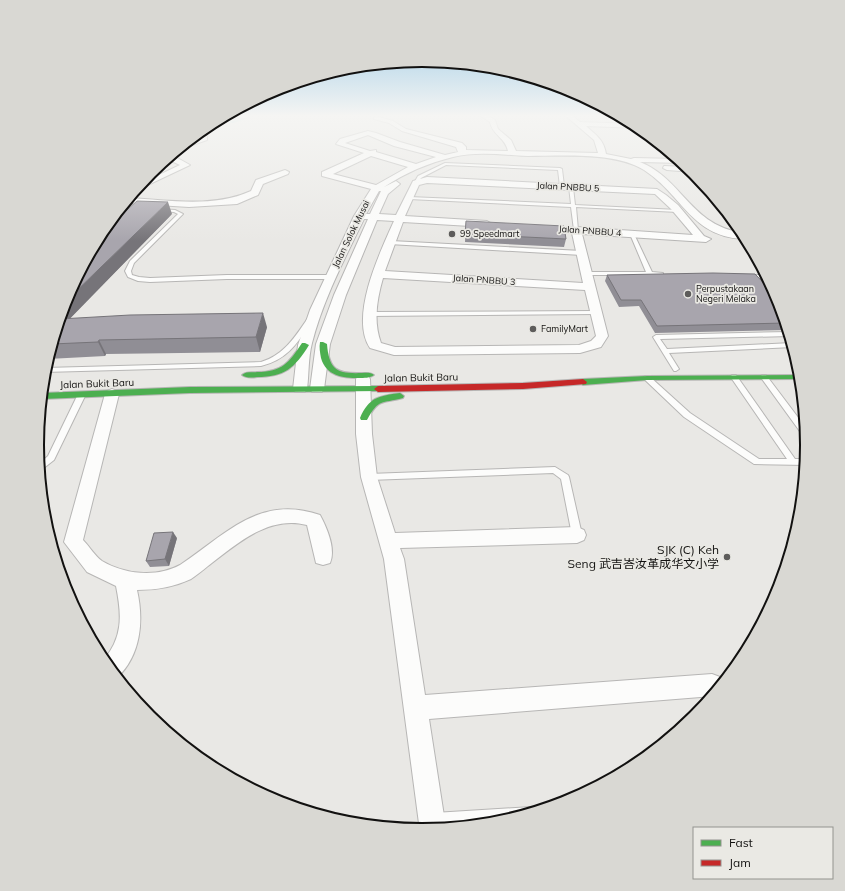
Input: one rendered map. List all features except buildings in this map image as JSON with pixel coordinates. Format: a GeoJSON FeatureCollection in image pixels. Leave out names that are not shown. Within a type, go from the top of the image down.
{"type":"FeatureCollection","features":[{"type":"Feature","properties":{"kind":"main road","name":"Jalan Bukit Baru"},"geometry":{"type":"LineString","coordinates":[[300,385],[235,377],[276,374],[285,371],[298,359],[305,344]]}},
{"type":"Feature","properties":{"kind":"main road","name":"Jalan Bukit Baru"},"geometry":{"type":"LineString","coordinates":[[323,344],[325,362],[329,369],[335,373],[380,377],[362,384]]}},
{"type":"Feature","properties":{"kind":"main road"},"geometry":{"type":"LineString","coordinates":[[590,372],[793,368]]}},
{"type":"Feature","properties":{"kind":"main road","name":"Jalan Bukit Baru"},"geometry":{"type":"LineString","coordinates":[[47,396],[300,385],[362,384],[458,388],[560,384],[647,378],[795,378]]}},
{"type":"Feature","properties":{"kind":"main road"},"geometry":{"type":"LineString","coordinates":[[364,418],[369,406],[381,400],[396,396],[525,391],[560,384]]}},
{"type":"Feature","properties":{"kind":"street"},"geometry":{"type":"LineString","coordinates":[[359,158],[325,174],[381,189]]}},
{"type":"Feature","properties":{"kind":"street"},"geometry":{"type":"LineString","coordinates":[[385,158],[417,167]]}},
{"type":"Feature","properties":{"kind":"street","name":"Jalan Solok Musai"},"geometry":{"type":"LineString","coordinates":[[300,385],[305,344],[316,310],[358,216],[381,189],[417,167],[443,158]]}},
{"type":"Feature","properties":{"kind":"street","name":"Jalan Solok Musai"},"geometry":{"type":"LineString","coordinates":[[318,385],[323,344],[340,295],[373,217],[381,189],[432,165],[452,158]]}},
{"type":"Feature","properties":{"kind":"street","name":"Jalan Solok Musai"},"geometry":{"type":"LineString","coordinates":[[607,158],[623,160],[642,166],[653,173],[709,228],[727,234],[737,235]]}},
{"type":"Feature","properties":{"kind":"street"},"geometry":{"type":"LineString","coordinates":[[152,181],[186,165],[175,159]]}},
{"type":"Feature","properties":{"kind":"street"},"geometry":{"type":"LineString","coordinates":[[623,160],[672,161]]}},
{"type":"Feature","properties":{"kind":"street"},"geometry":{"type":"LineString","coordinates":[[642,166],[681,169]]}},
{"type":"Feature","properties":{"kind":"street"},"geometry":{"type":"LineString","coordinates":[[133,201],[181,204],[237,201],[255,193],[257,184],[262,180],[285,172]]}},
{"type":"Feature","properties":{"kind":"street","name":"Jalan PNBBU 5"},"geometry":{"type":"LineString","coordinates":[[416,184],[427,180],[657,192],[664,196],[700,238]]}},
{"type":"Feature","properties":{"kind":"street"},"geometry":{"type":"LineString","coordinates":[[416,184],[378,274],[369,304],[370,338],[375,345],[394,351],[580,349],[596,344],[602,336],[576,230]]}},
{"type":"Feature","properties":{"kind":"street"},"geometry":{"type":"LineString","coordinates":[[358,216],[499,225]]}},
{"type":"Feature","properties":{"kind":"street","name":"Jalan PNBBU 4"},"geometry":{"type":"LineString","coordinates":[[553,229],[741,241]]}},
{"type":"Feature","properties":{"kind":"street","name":"Jalan PNBBU 3"},"geometry":{"type":"LineString","coordinates":[[378,274],[590,287]]}},
{"type":"Feature","properties":{"kind":"street"},"geometry":{"type":"LineString","coordinates":[[362,384],[369,477],[394,559],[432,824]]}},
{"type":"Feature","properties":{"kind":"street"},"geometry":{"type":"LineString","coordinates":[[112,394],[73,542],[94,566],[125,581],[155,582],[185,572],[238,534],[262,520],[281,514],[302,516],[314,520],[320,537],[324,557]]}},
{"type":"Feature","properties":{"kind":"street"},"geometry":{"type":"LineString","coordinates":[[388,541],[577,535]]}},
{"type":"Feature","properties":{"kind":"street"},"geometry":{"type":"LineString","coordinates":[[115,665],[130,635],[132,607],[125,581]]}},
{"type":"Feature","properties":{"kind":"street"},"geometry":{"type":"LineString","coordinates":[[415,708],[712,685]]}},
{"type":"Feature","properties":{"kind":"lane"},"geometry":{"type":"LineString","coordinates":[[416,184],[419,177],[445,164],[560,169],[573,206],[576,230]]}},
{"type":"Feature","properties":{"kind":"lane"},"geometry":{"type":"LineString","coordinates":[[409,198],[678,211]]}},
{"type":"Feature","properties":{"kind":"lane"},"geometry":{"type":"LineString","coordinates":[[155,210],[175,211],[181,214],[132,262],[128,271],[130,276],[138,279],[150,280],[228,277],[330,277]]}},
{"type":"Feature","properties":{"kind":"lane"},"geometry":{"type":"LineString","coordinates":[[632,234],[650,274]]}},
{"type":"Feature","properties":{"kind":"lane"},"geometry":{"type":"LineString","coordinates":[[391,243],[582,253]]}},
{"type":"Feature","properties":{"kind":"lane"},"geometry":{"type":"LineString","coordinates":[[586,274],[665,275]]}},
{"type":"Feature","properties":{"kind":"lane"},"geometry":{"type":"LineString","coordinates":[[744,277],[762,278]]}},
{"type":"Feature","properties":{"kind":"lane"},"geometry":{"type":"LineString","coordinates":[[52,370],[261,364],[274,361],[291,346],[316,310]]}},
{"type":"Feature","properties":{"kind":"lane"},"geometry":{"type":"LineString","coordinates":[[370,314],[596,313]]}},
{"type":"Feature","properties":{"kind":"lane"},"geometry":{"type":"LineString","coordinates":[[676,370],[656,337],[784,334]]}},
{"type":"Feature","properties":{"kind":"lane"},"geometry":{"type":"LineString","coordinates":[[664,351],[787,345]]}},
{"type":"Feature","properties":{"kind":"lane"},"geometry":{"type":"LineString","coordinates":[[734,377],[793,462]]}},
{"type":"Feature","properties":{"kind":"lane"},"geometry":{"type":"LineString","coordinates":[[764,377],[800,426]]}},
{"type":"Feature","properties":{"kind":"lane"},"geometry":{"type":"LineString","coordinates":[[647,378],[687,415],[757,462],[800,462]]}},
{"type":"Feature","properties":{"kind":"lane"},"geometry":{"type":"LineString","coordinates":[[45,463],[51,458],[82,394]]}},
{"type":"Feature","properties":{"kind":"lane"},"geometry":{"type":"LineString","coordinates":[[369,477],[555,470],[565,477],[577,535]]}},
{"type":"Feature","properties":{"kind":"lane"},"geometry":{"type":"LineString","coordinates":[[458,822],[480,820]]}},
{"type":"Feature","properties":{"kind":"traffic: fast"},"geometry":{"type":"LineString","coordinates":[[323,344],[324,355],[327,363],[336,373],[343,375],[370,375]]}},
{"type":"Feature","properties":{"kind":"traffic: fast"},"geometry":{"type":"LineString","coordinates":[[246,375],[266,374],[281,371],[293,362],[305,345]]}},
{"type":"Feature","properties":{"kind":"traffic: fast"},"geometry":{"type":"LineString","coordinates":[[583,382],[647,378],[795,377]]}},
{"type":"Feature","properties":{"kind":"traffic: fast"},"geometry":{"type":"LineString","coordinates":[[47,396],[190,390],[378,389]]}},
{"type":"Feature","properties":{"kind":"traffic: fast"},"geometry":{"type":"LineString","coordinates":[[364,418],[367,411],[374,403],[382,399],[400,396]]}},
{"type":"Feature","properties":{"kind":"traffic: jam"},"geometry":{"type":"LineString","coordinates":[[378,389],[523,386],[583,382]]}},
{"type":"Feature","properties":{"kind":"place","name":"99 Speedmart"},"geometry":{"type":"Point","coordinates":[452,234]}},
{"type":"Feature","properties":{"kind":"place","name":"Perpustakaan Negeri Melaka"},"geometry":{"type":"Point","coordinates":[688,294]}},
{"type":"Feature","properties":{"kind":"place","name":"FamilyMart"},"geometry":{"type":"Point","coordinates":[533,329]}},
{"type":"Feature","properties":{"kind":"place","name":"SJK (C) Keh Seng 武吉峇汝革成华文小学"},"geometry":{"type":"Point","coordinates":[727,557]}}]}
